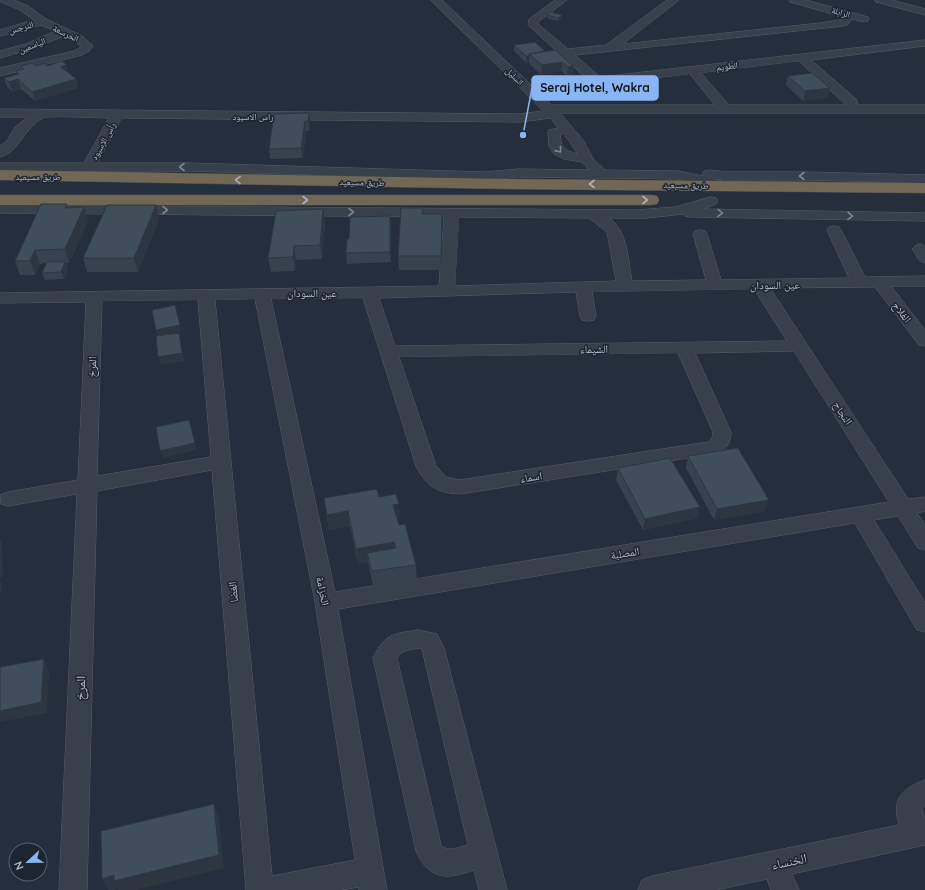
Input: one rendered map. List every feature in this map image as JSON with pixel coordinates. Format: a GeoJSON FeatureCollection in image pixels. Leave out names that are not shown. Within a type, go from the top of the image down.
{"type":"FeatureCollection","features":[{"type":"Feature","properties":{"kind":"highway"},"geometry":{"type":"LineString","coordinates":[[94,167],[112,176]]}},
{"type":"Feature","properties":{"kind":"highway"},"geometry":{"type":"LineString","coordinates":[[508,184],[552,173]]}},
{"type":"Feature","properties":{"kind":"highway","name":"طريق مسيعيد"},"geometry":{"type":"LineString","coordinates":[[0,176],[112,176],[200,179],[508,184],[925,188]]}},
{"type":"Feature","properties":{"kind":"highway"},"geometry":{"type":"LineString","coordinates":[[0,183],[200,179]]}},
{"type":"Feature","properties":{"kind":"highway","name":"طريق مسيعيد"},"geometry":{"type":"LineString","coordinates":[[0,200],[711,201],[925,203]]}},
{"type":"Feature","properties":{"kind":"highway"},"geometry":{"type":"LineString","coordinates":[[401,200],[529,207],[586,214]]}},
{"type":"Feature","properties":{"kind":"street","name":"الخرسعة"},"geometry":{"type":"LineString","coordinates":[[0,72],[78,53],[86,48],[87,45],[78,38],[42,21],[24,8],[5,0]]}},
{"type":"Feature","properties":{"kind":"street","name":"السليل"},"geometry":{"type":"LineString","coordinates":[[436,0],[551,112],[567,129],[587,158],[600,173]]}},
{"type":"Feature","properties":{"kind":"street"},"geometry":{"type":"LineString","coordinates":[[562,0],[533,22],[533,25],[597,81]]}},
{"type":"Feature","properties":{"kind":"street"},"geometry":{"type":"LineString","coordinates":[[609,49],[674,0]]}},
{"type":"Feature","properties":{"kind":"street","name":"الرابلة"},"geometry":{"type":"LineString","coordinates":[[794,0],[864,19]]}},
{"type":"Feature","properties":{"kind":"street"},"geometry":{"type":"LineString","coordinates":[[880,0],[925,12]]}},
{"type":"Feature","properties":{"kind":"street"},"geometry":{"type":"LineString","coordinates":[[566,53],[843,23],[847,18],[844,13]]}},
{"type":"Feature","properties":{"kind":"street","name":"النرجس"},"geometry":{"type":"LineString","coordinates":[[0,33],[42,21]]}},
{"type":"Feature","properties":{"kind":"street","name":"الياسمين"},"geometry":{"type":"LineString","coordinates":[[0,55],[30,46],[63,32]]}},
{"type":"Feature","properties":{"kind":"street","name":"الطويم"},"geometry":{"type":"LineString","coordinates":[[529,89],[925,43]]}},
{"type":"Feature","properties":{"kind":"street"},"geometry":{"type":"LineString","coordinates":[[801,57],[852,102],[852,106],[846,110]]}},
{"type":"Feature","properties":{"kind":"street"},"geometry":{"type":"LineString","coordinates":[[693,70],[725,109]]}},
{"type":"Feature","properties":{"kind":"street","name":"راس الاسيود"},"geometry":{"type":"LineString","coordinates":[[0,114],[520,118],[551,112],[725,109],[925,109]]}},
{"type":"Feature","properties":{"kind":"street"},"geometry":{"type":"LineString","coordinates":[[0,153],[12,143],[20,130],[40,114]]}},
{"type":"Feature","properties":{"kind":"street","name":"رأس الإسيود"},"geometry":{"type":"LineString","coordinates":[[94,167],[117,115]]}},
{"type":"Feature","properties":{"kind":"street"},"geometry":{"type":"LineString","coordinates":[[567,129],[554,133],[554,144],[559,152],[572,159],[587,158]]}},
{"type":"Feature","properties":{"kind":"street"},"geometry":{"type":"LineString","coordinates":[[571,173],[582,166],[587,158]]}},
{"type":"Feature","properties":{"kind":"street","name":"طريق مسيعيد"},"geometry":{"type":"LineString","coordinates":[[0,167],[188,167],[485,176],[518,173],[678,175],[701,173],[728,176],[808,176],[925,179]]}},
{"type":"Feature","properties":{"kind":"street","name":"طريق مسيعيد"},"geometry":{"type":"LineString","coordinates":[[678,175],[696,178],[724,186]]}},
{"type":"Feature","properties":{"kind":"street","name":"طريق مسيعيد"},"geometry":{"type":"LineString","coordinates":[[667,213],[698,207],[711,201]]}},
{"type":"Feature","properties":{"kind":"street","name":"طريق مسيعيد"},"geometry":{"type":"LineString","coordinates":[[0,209],[586,214],[667,213],[925,217]]}},
{"type":"Feature","properties":{"kind":"street"},"geometry":{"type":"LineString","coordinates":[[447,290],[452,213]]}},
{"type":"Feature","properties":{"kind":"street"},"geometry":{"type":"LineString","coordinates":[[586,214],[609,225],[614,231]]}},
{"type":"Feature","properties":{"kind":"street"},"geometry":{"type":"LineString","coordinates":[[625,286],[614,231],[615,225],[620,220],[637,214]]}},
{"type":"Feature","properties":{"kind":"street"},"geometry":{"type":"LineString","coordinates":[[834,230],[860,283]]}},
{"type":"Feature","properties":{"kind":"street"},"geometry":{"type":"LineString","coordinates":[[700,234],[715,285]]}},
{"type":"Feature","properties":{"kind":"street","name":"عين السودان"},"geometry":{"type":"LineString","coordinates":[[0,298],[369,293],[625,286],[925,282]]}},
{"type":"Feature","properties":{"kind":"street","name":"الفلاح"},"geometry":{"type":"LineString","coordinates":[[880,283],[925,341]]}},
{"type":"Feature","properties":{"kind":"street","name":"النجاح"},"geometry":{"type":"LineString","coordinates":[[760,285],[925,542]]}},
{"type":"Feature","properties":{"kind":"street"},"geometry":{"type":"LineString","coordinates":[[580,287],[586,316]]}},
{"type":"Feature","properties":{"kind":"street","name":"اسماء"},"geometry":{"type":"LineString","coordinates":[[369,293],[430,475],[437,482],[448,487],[460,487],[713,448],[719,444],[722,438],[722,432],[684,347]]}},
{"type":"Feature","properties":{"kind":"street","name":"الخزامة"},"geometry":{"type":"LineString","coordinates":[[262,294],[326,602],[371,880]]}},
{"type":"Feature","properties":{"kind":"street","name":"الغضا"},"geometry":{"type":"LineString","coordinates":[[206,295],[260,890]]}},
{"type":"Feature","properties":{"kind":"street","name":"المرخ"},"geometry":{"type":"LineString","coordinates":[[73,890],[94,296]]}},
{"type":"Feature","properties":{"kind":"street","name":"الشيماء"},"geometry":{"type":"LineString","coordinates":[[388,352],[799,346]]}},
{"type":"Feature","properties":{"kind":"street"},"geometry":{"type":"LineString","coordinates":[[8,499],[221,462]]}},
{"type":"Feature","properties":{"kind":"street","name":"المصلبة"},"geometry":{"type":"LineString","coordinates":[[326,602],[925,504]]}},
{"type":"Feature","properties":{"kind":"street"},"geometry":{"type":"LineString","coordinates":[[860,514],[925,623]]}},
{"type":"Feature","properties":{"kind":"street"},"geometry":{"type":"LineString","coordinates":[[484,854],[449,863],[436,860],[429,851],[386,658],[389,649],[400,642],[418,639],[428,641],[433,648],[484,854],[492,890]]}},
{"type":"Feature","properties":{"kind":"street"},"geometry":{"type":"LineString","coordinates":[[920,833],[909,814],[909,804],[914,796],[925,792]]}},
{"type":"Feature","properties":{"kind":"street","name":"الخنساء"},"geometry":{"type":"LineString","coordinates":[[652,890],[920,833]]}},
{"type":"Feature","properties":{"kind":"street"},"geometry":{"type":"LineString","coordinates":[[774,864],[785,890]]}},
{"type":"Feature","properties":{"kind":"street"},"geometry":{"type":"LineString","coordinates":[[269,890],[371,880]]}},
{"type":"Feature","properties":{"kind":"building"},"geometry":{"type":"Polygon","coordinates":[[[551,12],[562,15],[558,18],[547,15],[551,12]]]}},
{"type":"Feature","properties":{"kind":"building"},"geometry":{"type":"Polygon","coordinates":[[[535,42],[545,51],[526,56],[514,45],[535,42]]]}},
{"type":"Feature","properties":{"kind":"building"},"geometry":{"type":"Polygon","coordinates":[[[555,50],[573,66],[568,67],[562,62],[542,65],[529,54],[555,50]]]}},
{"type":"Feature","properties":{"kind":"building"},"geometry":{"type":"Polygon","coordinates":[[[62,61],[67,65],[61,67],[76,79],[32,92],[18,79],[9,82],[4,78],[19,74],[16,71],[24,69],[21,66],[32,63],[36,66],[44,63],[47,66],[62,61]]]}},
{"type":"Feature","properties":{"kind":"building"},"geometry":{"type":"Polygon","coordinates":[[[812,73],[830,88],[805,91],[788,76],[812,73]]]}},
{"type":"Feature","properties":{"kind":"building"},"geometry":{"type":"Polygon","coordinates":[[[309,113],[308,121],[305,121],[301,148],[269,149],[274,114],[309,113]]]}},
{"type":"Feature","properties":{"kind":"building"},"geometry":{"type":"Polygon","coordinates":[[[41,204],[67,204],[65,208],[84,207],[65,249],[35,250],[30,261],[15,261],[41,204]]]}},
{"type":"Feature","properties":{"kind":"building"},"geometry":{"type":"Polygon","coordinates":[[[107,205],[156,205],[134,258],[83,258],[107,205]]]}},
{"type":"Feature","properties":{"kind":"building"},"geometry":{"type":"Polygon","coordinates":[[[401,208],[423,208],[422,214],[442,214],[441,256],[398,256],[401,208]]]}},
{"type":"Feature","properties":{"kind":"building"},"geometry":{"type":"Polygon","coordinates":[[[323,209],[320,245],[294,246],[293,257],[268,258],[276,211],[323,209]]]}},
{"type":"Feature","properties":{"kind":"building"},"geometry":{"type":"Polygon","coordinates":[[[390,216],[390,252],[346,253],[347,239],[349,239],[350,217],[390,216]]]}},
{"type":"Feature","properties":{"kind":"building"},"geometry":{"type":"Polygon","coordinates":[[[47,262],[65,262],[61,272],[42,273],[47,262]]]}},
{"type":"Feature","properties":{"kind":"building"},"geometry":{"type":"Polygon","coordinates":[[[175,305],[180,325],[156,330],[152,310],[175,305]]]}},
{"type":"Feature","properties":{"kind":"building"},"geometry":{"type":"Polygon","coordinates":[[[179,333],[182,353],[158,357],[156,336],[179,333]]]}},
{"type":"Feature","properties":{"kind":"building"},"geometry":{"type":"Polygon","coordinates":[[[189,420],[195,443],[160,451],[156,427],[189,420]]]}},
{"type":"Feature","properties":{"kind":"building"},"geometry":{"type":"Polygon","coordinates":[[[738,448],[769,500],[717,509],[688,456],[738,448]]]}},
{"type":"Feature","properties":{"kind":"building"},"geometry":{"type":"Polygon","coordinates":[[[670,458],[700,507],[645,519],[618,468],[670,458]]]}},
{"type":"Feature","properties":{"kind":"building"},"geometry":{"type":"Polygon","coordinates":[[[377,489],[379,497],[396,494],[399,504],[393,505],[399,525],[405,524],[416,565],[372,571],[367,553],[396,548],[394,542],[356,549],[348,511],[327,515],[324,498],[377,489]]]}},
{"type":"Feature","properties":{"kind":"building"},"geometry":{"type":"Polygon","coordinates":[[[44,659],[41,702],[0,711],[0,667],[44,659]]]}},
{"type":"Feature","properties":{"kind":"building"},"geometry":{"type":"Polygon","coordinates":[[[214,804],[219,855],[114,881],[114,875],[102,879],[101,831],[214,804]]]}},
{"type":"Feature","properties":{"kind":"place","name":"Seraj Hotel, Wakra"},"geometry":{"type":"Point","coordinates":[523,135]}}]}
